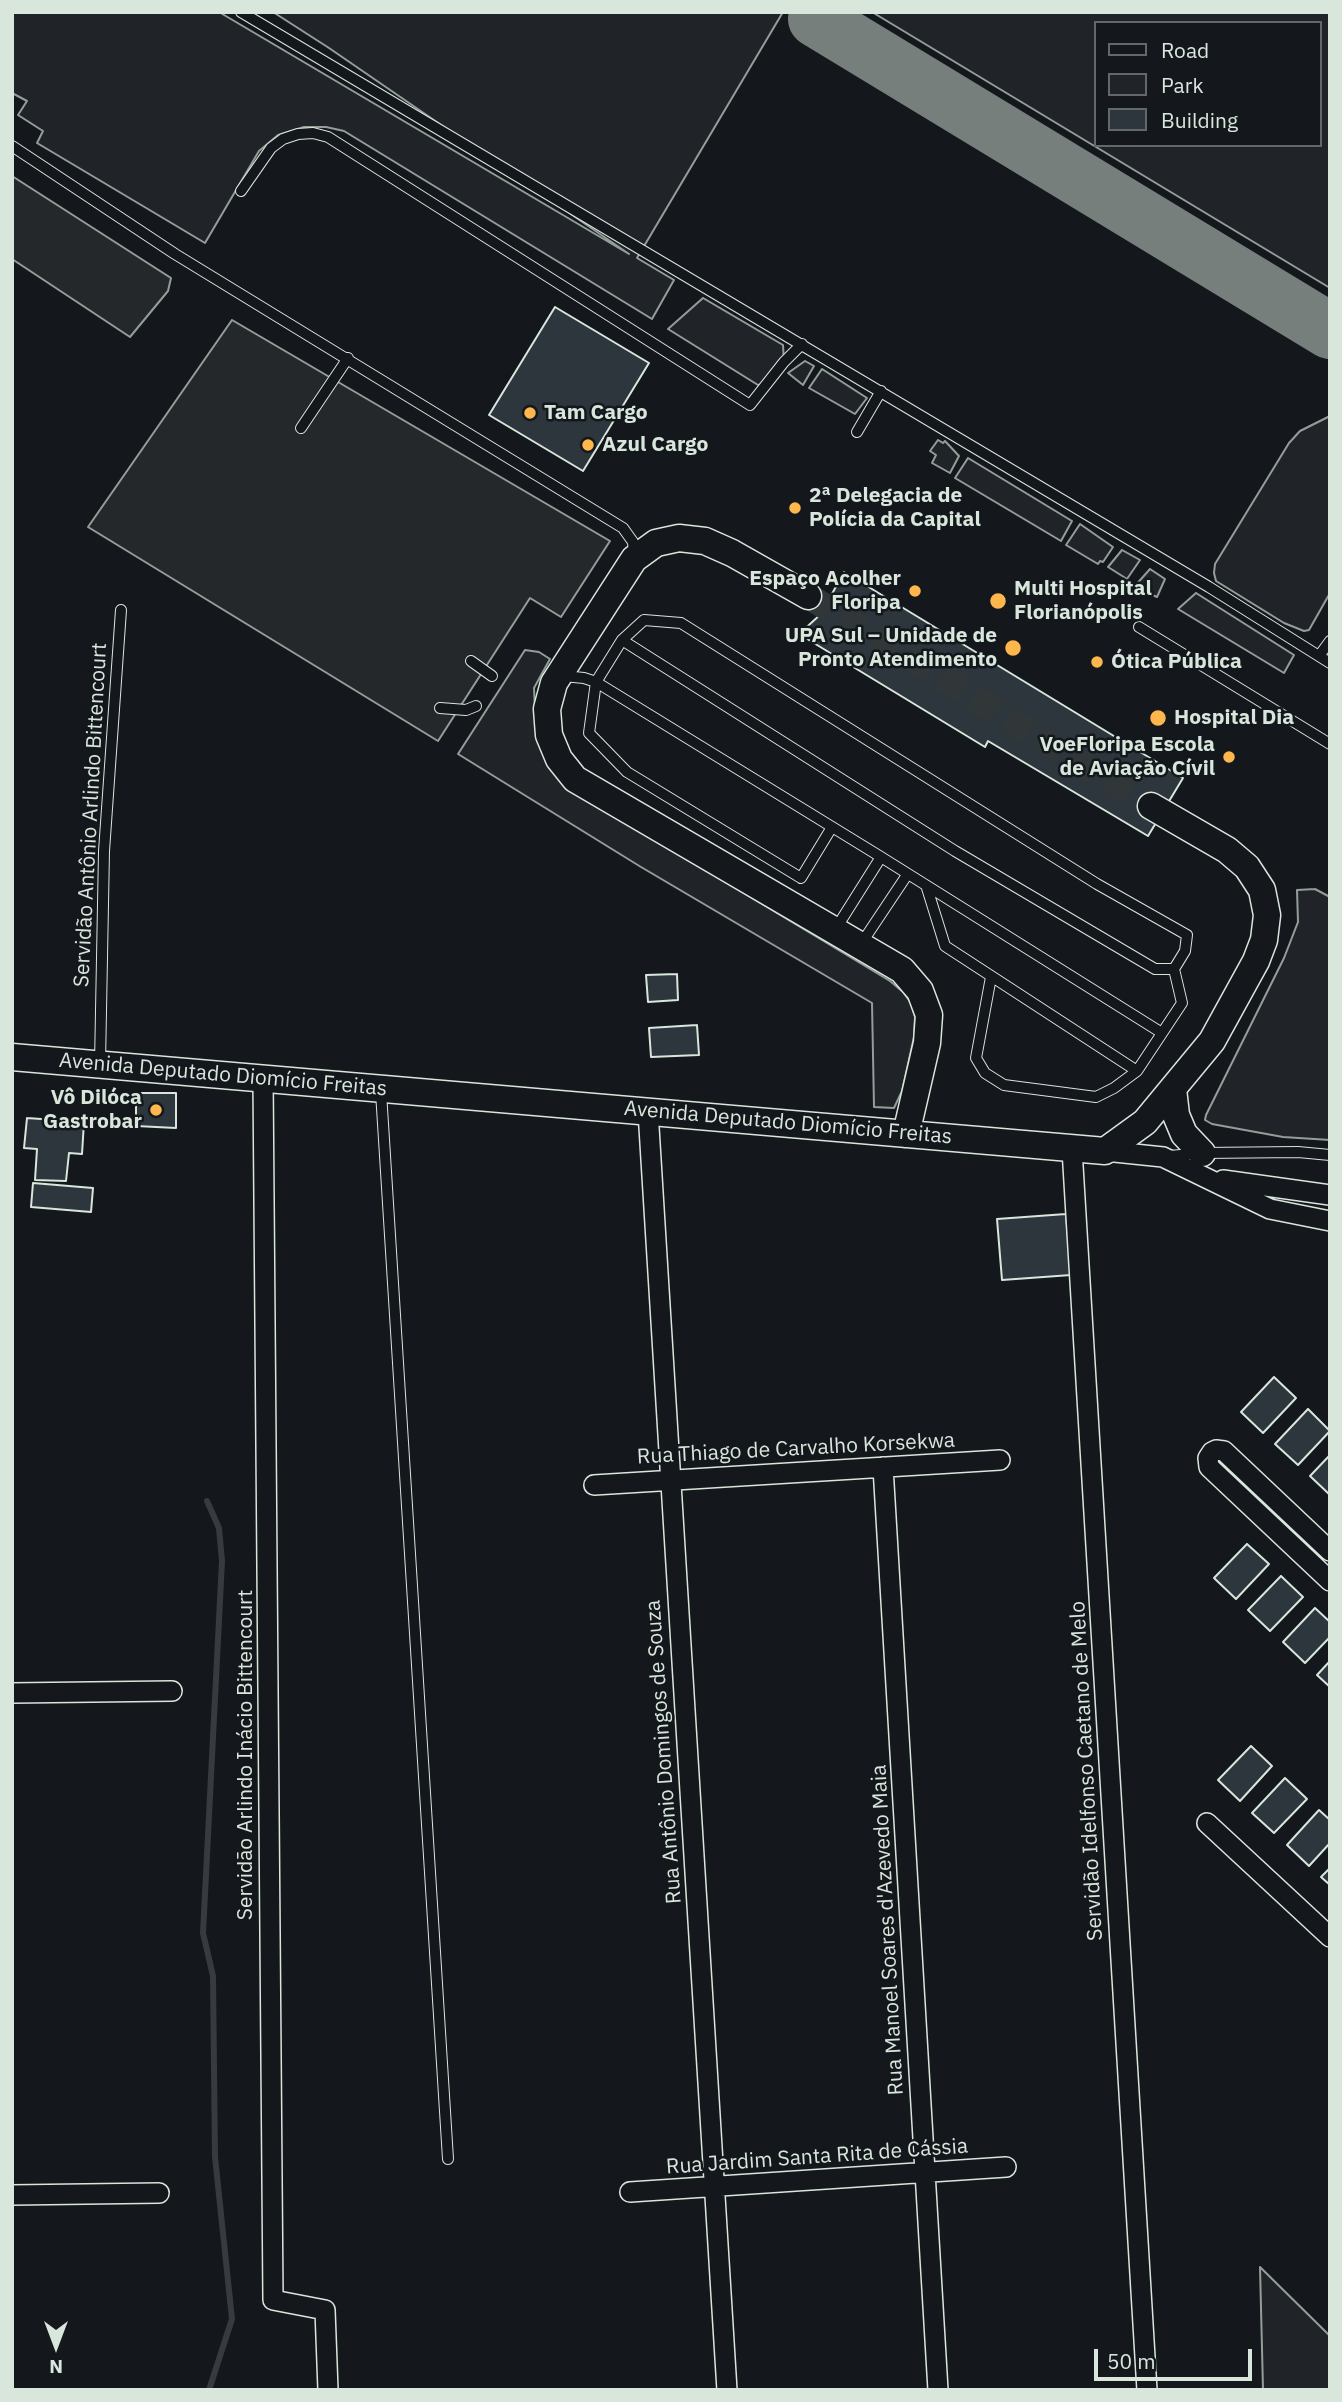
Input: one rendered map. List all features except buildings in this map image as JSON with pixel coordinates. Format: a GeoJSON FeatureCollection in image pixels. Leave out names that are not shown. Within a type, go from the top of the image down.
{"type":"FeatureCollection","features":[{"type":"Feature","properties":{"kind":"street"},"geometry":{"type":"LineString","coordinates":[[808,596],[732,553],[705,541],[679,538],[656,543],[634,559],[554,683],[547,709],[549,735],[559,759],[575,779],[902,970],[920,991],[929,1015],[928,1044],[906,1134]]}},
{"type":"Feature","properties":{"kind":"street"},"geometry":{"type":"LineString","coordinates":[[1105,1151],[1144,1122],[1212,1041],[1256,961],[1264,940],[1267,915],[1262,890],[1247,867],[1227,850],[1151,806]]}},
{"type":"Feature","properties":{"kind":"street","name":"Avenida Deputado Diomício Freitas"},"geometry":{"type":"LineString","coordinates":[[12,1057],[1105,1151]]}},
{"type":"Feature","properties":{"kind":"street","name":"Servidão Arlindo Inácio Bittencourt"},"geometry":{"type":"LineString","coordinates":[[263,1078],[273,2300],[325,2310],[328,2390]]}},
{"type":"Feature","properties":{"kind":"street"},"geometry":{"type":"LineString","coordinates":[[1174,1088],[1176,1115],[1203,1165],[1270,1209],[1330,1221]]}},
{"type":"Feature","properties":{"kind":"street","name":"Rua Antônio Domingos de Souza"},"geometry":{"type":"LineString","coordinates":[[648,1111],[727,2390]]}},
{"type":"Feature","properties":{"kind":"street","name":"Servidão Idelfonso Caetano de Melo"},"geometry":{"type":"LineString","coordinates":[[1072,1149],[1147,2390]]}},
{"type":"Feature","properties":{"kind":"street"},"geometry":{"type":"LineString","coordinates":[[1105,1151],[1163,1157],[1330,1195]]}},
{"type":"Feature","properties":{"kind":"street"},"geometry":{"type":"LineString","coordinates":[[1330,1551],[1224,1451],[1212,1452],[1208,1458],[1209,1468],[1330,1581]]}},
{"type":"Feature","properties":{"kind":"street","name":"Rua Thiago de Carvalho Korsekwa"},"geometry":{"type":"LineString","coordinates":[[594,1485],[1000,1460]]}},
{"type":"Feature","properties":{"kind":"street","name":"Rua Manoel Soares d'Azevedo Maia"},"geometry":{"type":"LineString","coordinates":[[883,1467],[938,2390]]}},
{"type":"Feature","properties":{"kind":"street"},"geometry":{"type":"LineString","coordinates":[[12,1693],[172,1691]]}},
{"type":"Feature","properties":{"kind":"street"},"geometry":{"type":"LineString","coordinates":[[1207,1823],[1330,1937]]}},
{"type":"Feature","properties":{"kind":"street","name":"Rua Jardim Santa Rita de Cássia"},"geometry":{"type":"LineString","coordinates":[[631,2192],[1006,2167]]}},
{"type":"Feature","properties":{"kind":"street"},"geometry":{"type":"LineString","coordinates":[[12,2195],[159,2193]]}},
{"type":"Feature","properties":{"kind":"lane"},"geometry":{"type":"LineString","coordinates":[[241,12],[803,344],[1209,587],[1330,663]]}},
{"type":"Feature","properties":{"kind":"lane"},"geometry":{"type":"LineString","coordinates":[[241,191],[271,148],[284,139],[313,133],[328,137],[750,405],[784,362],[803,344]]}},
{"type":"Feature","properties":{"kind":"lane"},"geometry":{"type":"LineString","coordinates":[[12,146],[175,254],[623,528],[633,542],[634,559]]}},
{"type":"Feature","properties":{"kind":"lane"},"geometry":{"type":"LineString","coordinates":[[300,428],[348,358]]}},
{"type":"Feature","properties":{"kind":"lane"},"geometry":{"type":"LineString","coordinates":[[857,432],[881,391]]}},
{"type":"Feature","properties":{"kind":"lane","name":"Servidão Antônio Arlindo Bittencourt"},"geometry":{"type":"LineString","coordinates":[[100,1064],[104,851],[121,610]]}},
{"type":"Feature","properties":{"kind":"lane"},"geometry":{"type":"LineString","coordinates":[[832,827],[801,878],[627,772],[589,733],[596,682],[622,640],[644,620],[681,623],[1097,884],[1186,935],[1185,951],[1174,969],[1182,1003],[1137,1071],[1096,1097],[1004,1085],[985,1073],[976,1058],[991,977]]}},
{"type":"Feature","properties":{"kind":"lane"},"geometry":{"type":"LineString","coordinates":[[1139,627],[1330,744]]}},
{"type":"Feature","properties":{"kind":"lane"},"geometry":{"type":"LineString","coordinates":[[622,640],[956,851],[1155,969],[1174,969]]}},
{"type":"Feature","properties":{"kind":"lane"},"geometry":{"type":"LineString","coordinates":[[1319,656],[1330,641]]}},
{"type":"Feature","properties":{"kind":"lane"},"geometry":{"type":"LineString","coordinates":[[471,661],[492,676]]}},
{"type":"Feature","properties":{"kind":"lane"},"geometry":{"type":"LineString","coordinates":[[559,675],[596,682],[1162,1033]]}},
{"type":"Feature","properties":{"kind":"lane"},"geometry":{"type":"LineString","coordinates":[[440,708],[466,710],[476,706]]}},
{"type":"Feature","properties":{"kind":"lane"},"geometry":{"type":"LineString","coordinates":[[835,931],[881,857]]}},
{"type":"Feature","properties":{"kind":"lane"},"geometry":{"type":"LineString","coordinates":[[860,945],[907,875]]}},
{"type":"Feature","properties":{"kind":"lane"},"geometry":{"type":"LineString","coordinates":[[928,888],[945,946],[1137,1071]]}},
{"type":"Feature","properties":{"kind":"lane"},"geometry":{"type":"LineString","coordinates":[[381,1088],[448,2159]]}},
{"type":"Feature","properties":{"kind":"lane"},"geometry":{"type":"LineString","coordinates":[[1203,1165],[1298,1152],[1330,1155]]}},
{"type":"Feature","properties":{"kind":"green space"},"geometry":{"type":"Polygon","coordinates":[[[12,12],[219,12],[629,254],[273,12],[783,12],[637,258],[674,280],[652,319],[344,131],[326,127],[304,127],[278,135],[259,151],[205,243],[37,143],[43,131],[18,115],[27,101],[12,93],[12,12]]]}},
{"type":"Feature","properties":{"kind":"green space"},"geometry":{"type":"Polygon","coordinates":[[[872,12],[1330,12],[1330,288],[1096,147],[1321,147],[1321,21],[1094,21],[1094,146],[872,12]]]}},
{"type":"Feature","properties":{"kind":"green space"},"geometry":{"type":"Polygon","coordinates":[[[703,298],[783,345],[784,362],[766,384],[758,385],[668,329],[703,298]]]}},
{"type":"Feature","properties":{"kind":"green space"},"geometry":{"type":"Polygon","coordinates":[[[805,361],[814,366],[803,385],[788,373],[805,361]]]}},
{"type":"Feature","properties":{"kind":"green space"},"geometry":{"type":"Polygon","coordinates":[[[822,369],[867,398],[855,414],[809,388],[822,369]]]}},
{"type":"Feature","properties":{"kind":"green space"},"geometry":{"type":"Polygon","coordinates":[[[1330,416],[1330,593],[1309,630],[1304,631],[1284,623],[1216,581],[1215,564],[1289,443],[1300,431],[1330,416]]]}},
{"type":"Feature","properties":{"kind":"green space"},"geometry":{"type":"Polygon","coordinates":[[[938,440],[943,443],[945,441],[959,456],[950,473],[932,463],[936,455],[930,451],[938,440]]]}},
{"type":"Feature","properties":{"kind":"green space"},"geometry":{"type":"Polygon","coordinates":[[[968,458],[1072,521],[1061,541],[955,478],[968,458]]]}},
{"type":"Feature","properties":{"kind":"green space"},"geometry":{"type":"Polygon","coordinates":[[[1080,524],[1113,547],[1103,562],[1098,564],[1066,545],[1080,524]]]}},
{"type":"Feature","properties":{"kind":"green space"},"geometry":{"type":"Polygon","coordinates":[[[1122,550],[1140,560],[1127,579],[1108,567],[1122,550]]]}},
{"type":"Feature","properties":{"kind":"green space"},"geometry":{"type":"Polygon","coordinates":[[[1150,569],[1165,579],[1157,597],[1134,587],[1150,569]]]}},
{"type":"Feature","properties":{"kind":"green space"},"geometry":{"type":"Polygon","coordinates":[[[1196,593],[1294,655],[1284,673],[1178,609],[1196,593]]]}},
{"type":"Feature","properties":{"kind":"green space"},"geometry":{"type":"Polygon","coordinates":[[[525,650],[539,652],[550,659],[534,688],[536,731],[566,786],[890,981],[903,992],[911,1003],[915,1017],[914,1037],[902,1091],[894,1108],[874,1107],[872,1003],[641,867],[458,754],[525,650]]]}},
{"type":"Feature","properties":{"kind":"green space"},"geometry":{"type":"Polygon","coordinates":[[[1315,889],[1330,897],[1330,1140],[1283,1137],[1212,1124],[1205,1120],[1206,1115],[1284,958],[1298,922],[1297,890],[1315,889]]]}},
{"type":"Feature","properties":{"kind":"green space"},"geometry":{"type":"Polygon","coordinates":[[[1260,2267],[1330,2336],[1330,2390],[1263,2390],[1260,2267]]]}},
{"type":"Feature","properties":{"kind":"shaded area"},"geometry":{"type":"Polygon","coordinates":[[[12,176],[171,278],[168,291],[130,337],[12,259],[12,176]]]}},
{"type":"Feature","properties":{"kind":"shaded area"},"geometry":{"type":"Polygon","coordinates":[[[232,320],[610,541],[561,617],[530,598],[438,741],[88,527],[232,320]]]}},
{"type":"Feature","properties":{"kind":"waterway"},"geometry":{"type":"LineString","coordinates":[[207,1501],[219,1528],[222,1561],[203,1933],[213,1976],[215,2157],[232,2319],[209,2390]]}},
{"type":"Feature","properties":{"kind":"taxiway"},"geometry":{"type":"LineString","coordinates":[[816,19],[1330,331]]}},
{"type":"Feature","properties":{"kind":"tunnel"},"geometry":{"type":"LineString","coordinates":[[808,596],[1151,806]]}},
{"type":"Feature","properties":{"kind":"place","name":"Tam Cargo"},"geometry":{"type":"Point","coordinates":[530,413]}},
{"type":"Feature","properties":{"kind":"place","name":"Azul Cargo"},"geometry":{"type":"Point","coordinates":[588,445]}},
{"type":"Feature","properties":{"kind":"place","name":"2ª Delegacia de Polícia da Capital"},"geometry":{"type":"Point","coordinates":[795,508]}},
{"type":"Feature","properties":{"kind":"place","name":"Espaço Acolher Floripa"},"geometry":{"type":"Point","coordinates":[915,591]}},
{"type":"Feature","properties":{"kind":"place","name":"Multi Hospital Florianópolis"},"geometry":{"type":"Point","coordinates":[998,601]}},
{"type":"Feature","properties":{"kind":"place","name":"UPA Sul – Unidade de Pronto Atendimento"},"geometry":{"type":"Point","coordinates":[1013,648]}},
{"type":"Feature","properties":{"kind":"place","name":"Ótica Pública"},"geometry":{"type":"Point","coordinates":[1097,662]}},
{"type":"Feature","properties":{"kind":"place","name":"Hospital Dia"},"geometry":{"type":"Point","coordinates":[1158,718]}},
{"type":"Feature","properties":{"kind":"place","name":"VoeFloripa Escola de Aviação Cívil"},"geometry":{"type":"Point","coordinates":[1229,757]}},
{"type":"Feature","properties":{"kind":"place","name":"Vô Dilóca Gastrobar"},"geometry":{"type":"Point","coordinates":[156,1110]}}]}
